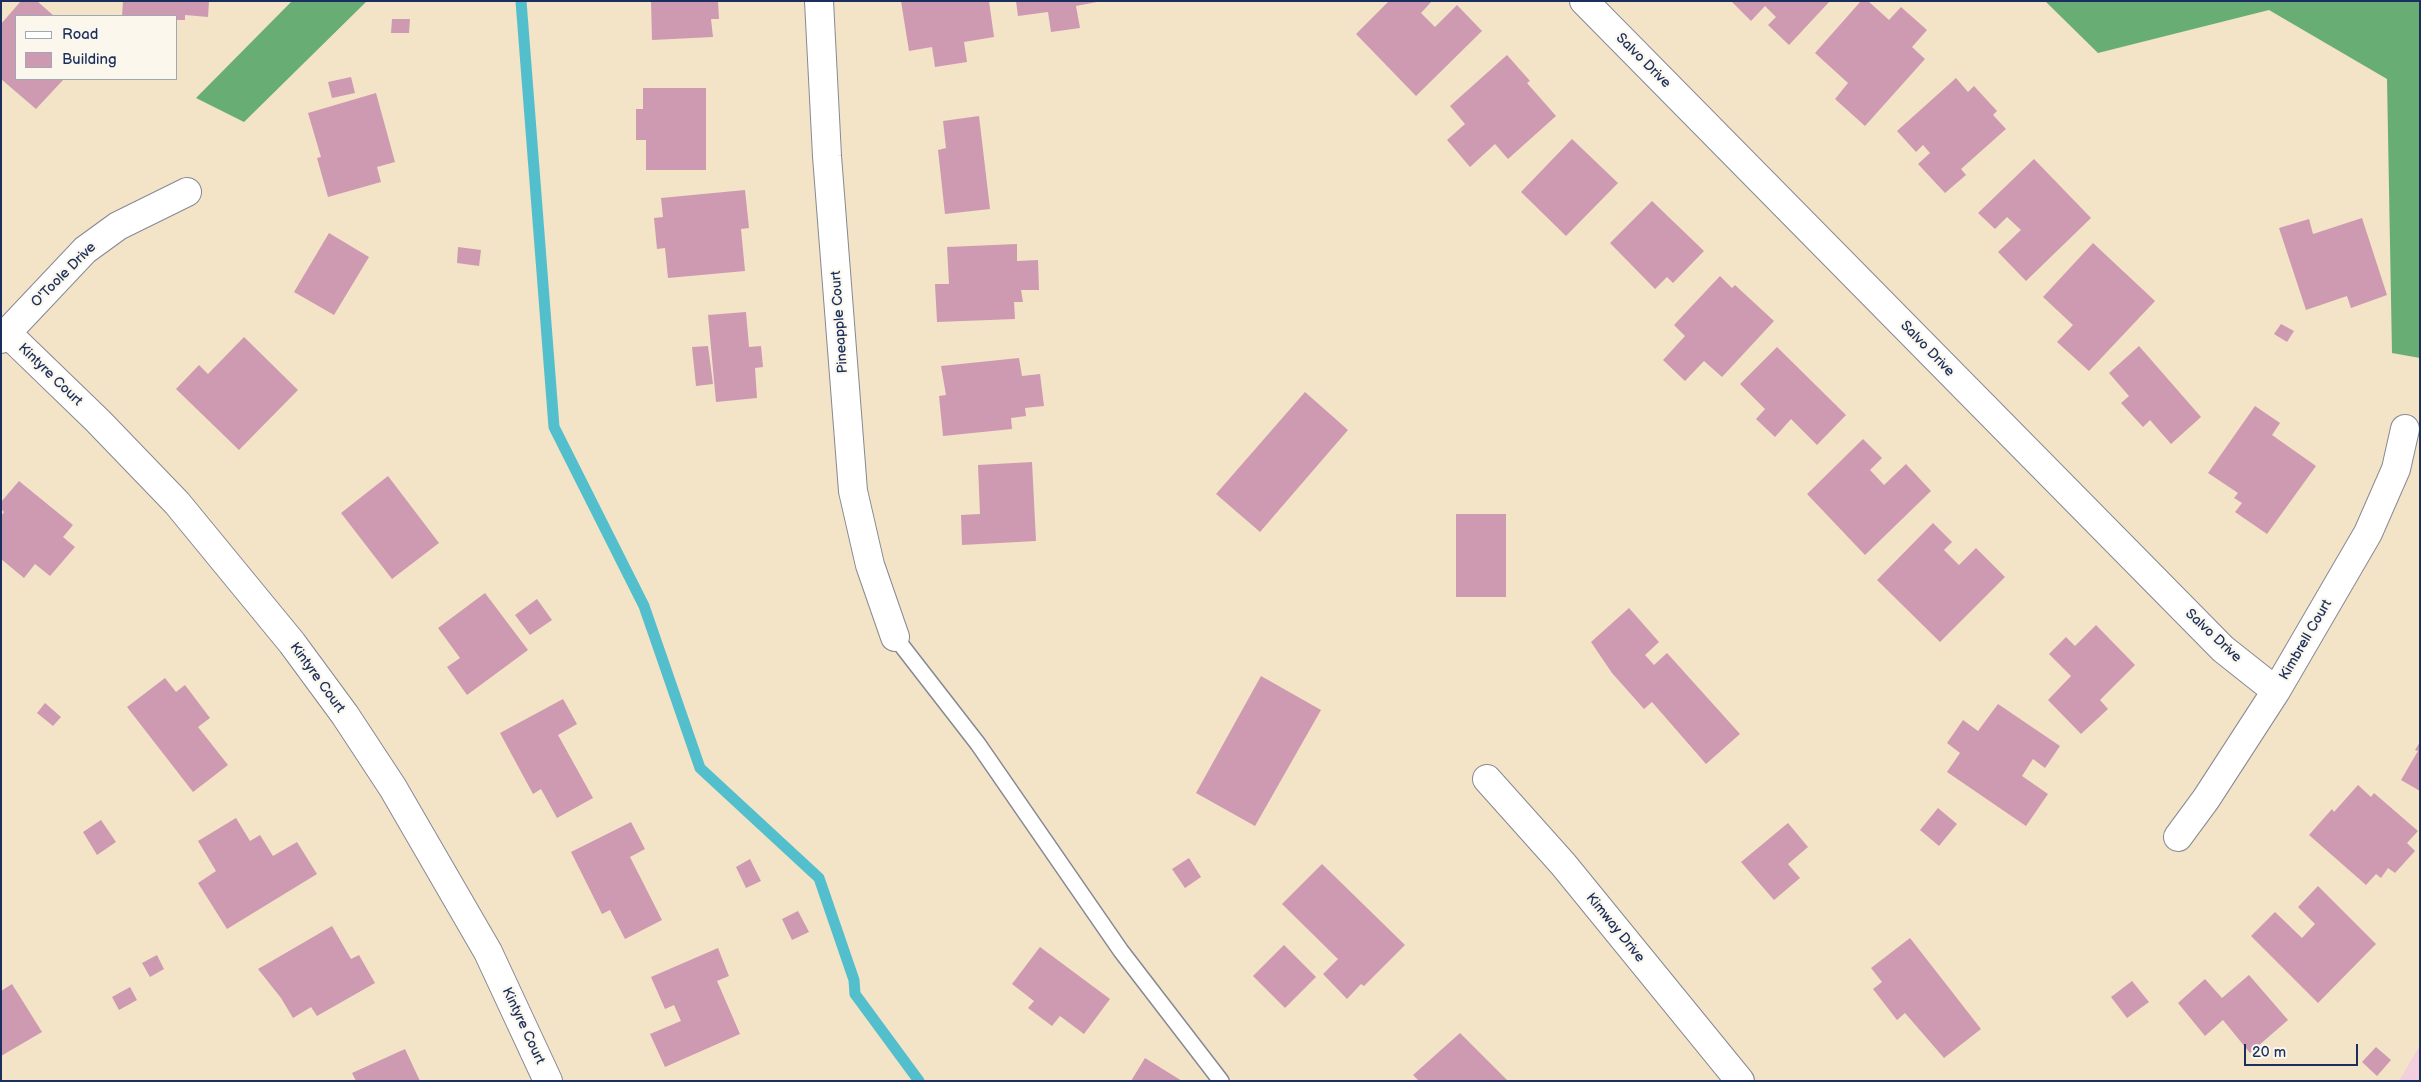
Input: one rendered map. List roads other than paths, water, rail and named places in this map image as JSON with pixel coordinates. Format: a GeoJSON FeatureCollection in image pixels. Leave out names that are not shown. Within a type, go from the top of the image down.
{"type":"FeatureCollection","features":[{"type":"Feature","properties":{"kind":"street","name":"Pineapple Court"},"geometry":{"type":"LineString","coordinates":[[819,1],[827,156],[853,491],[870,565],[895,637]]}},
{"type":"Feature","properties":{"kind":"street","name":"Salvo Drive"},"geometry":{"type":"LineString","coordinates":[[1584,1],[2223,649],[2276,691]]}},
{"type":"Feature","properties":{"kind":"street","name":"O'Toole Drive"},"geometry":{"type":"LineString","coordinates":[[4,336],[84,250],[118,226],[187,192]]}},
{"type":"Feature","properties":{"kind":"street","name":"Kintyre Court"},"geometry":{"type":"LineString","coordinates":[[4,336],[98,421],[177,503],[242,580],[345,715],[393,788],[475,928],[548,1081]]}},
{"type":"Feature","properties":{"kind":"street","name":"Kimbrell Court"},"geometry":{"type":"LineString","coordinates":[[2178,837],[2206,799],[2276,691],[2368,532],[2396,469],[2405,429]]}},
{"type":"Feature","properties":{"kind":"street","name":"Kimway Drive"},"geometry":{"type":"LineString","coordinates":[[1487,779],[1564,864],[1740,1081]]}},
{"type":"Feature","properties":{"kind":"lane"},"geometry":{"type":"LineString","coordinates":[[895,637],[978,744],[1121,951],[1221,1081]]}},
{"type":"Feature","properties":{"kind":"waterway"},"geometry":{"type":"LineString","coordinates":[[521,1],[554,427],[644,606],[700,768],[819,878],[854,980],[855,994],[919,1081]]}}]}
